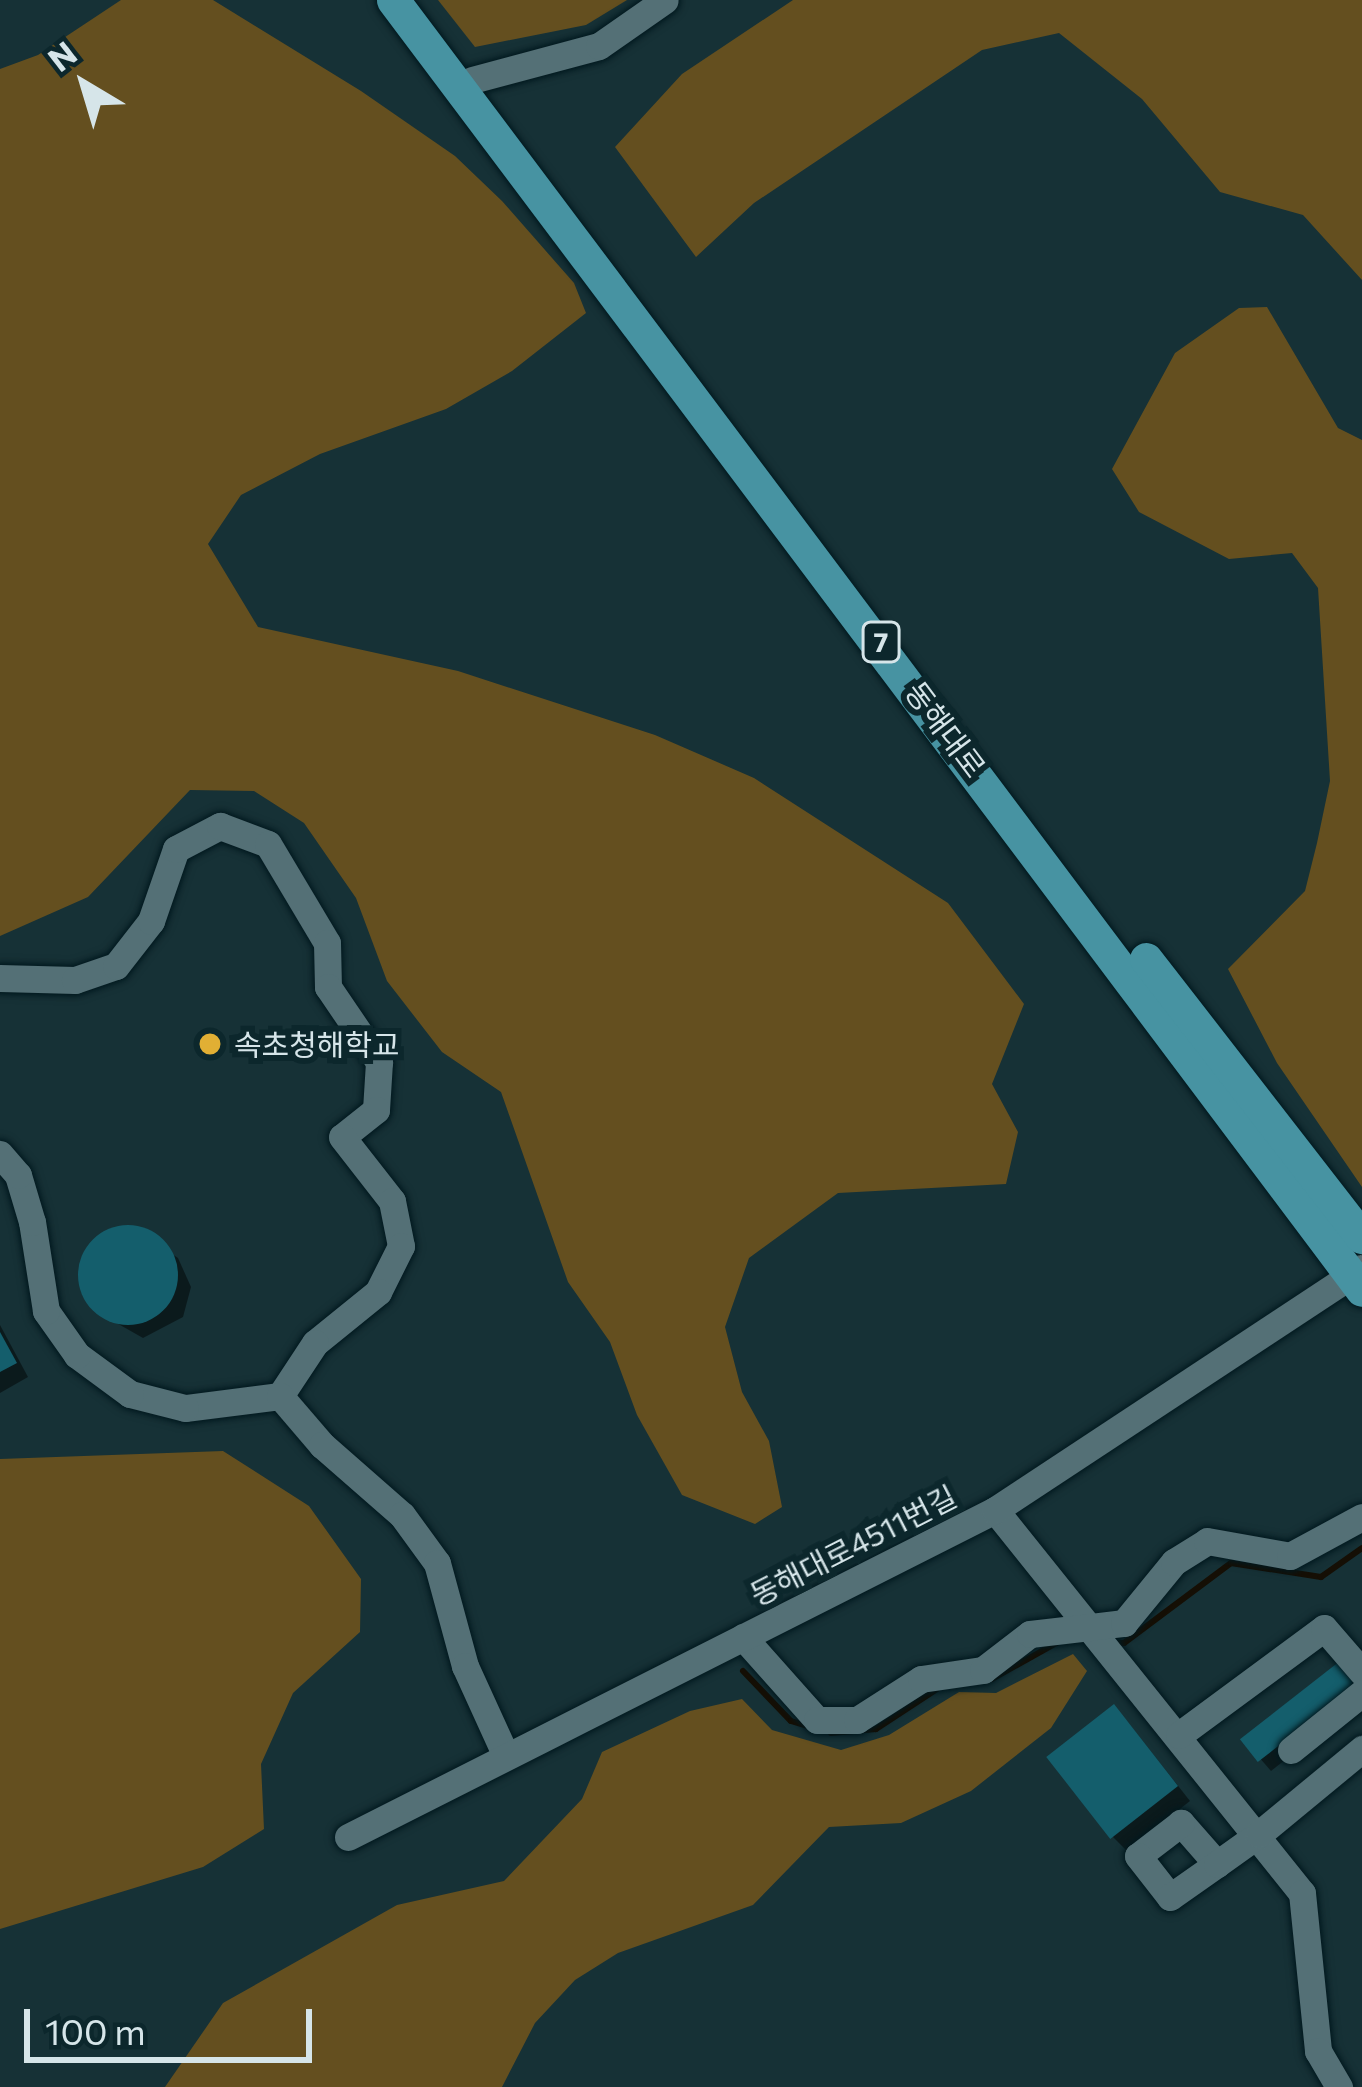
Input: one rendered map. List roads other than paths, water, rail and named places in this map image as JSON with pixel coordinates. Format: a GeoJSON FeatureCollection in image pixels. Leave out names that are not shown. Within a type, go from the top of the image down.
{"type":"FeatureCollection","features":[{"type":"Feature","properties":{"kind":"main road","name":"동해대로"},"geometry":{"type":"LineString","coordinates":[[393,0],[1358,1278]]}},
{"type":"Feature","properties":{"kind":"main road","name":"동해대로"},"geometry":{"type":"LineString","coordinates":[[410,0],[1362,1237]]}},
{"type":"Feature","properties":{"kind":"street"},"geometry":{"type":"LineString","coordinates":[[472,80],[599,46],[665,0]]}},
{"type":"Feature","properties":{"kind":"street"},"geometry":{"type":"LineString","coordinates":[[0,978],[75,980],[116,966],[151,920],[176,849],[220,826],[268,844],[327,943],[328,987],[379,1062],[376,1110],[342,1137],[392,1201],[401,1246],[378,1292],[315,1343],[280,1396],[185,1408],[130,1394],[77,1354],[46,1311],[32,1222],[18,1175],[0,1154]]}},
{"type":"Feature","properties":{"kind":"street","name":"동해대로4511번길"},"geometry":{"type":"LineString","coordinates":[[348,1837],[995,1510],[1358,1278]]}},
{"type":"Feature","properties":{"kind":"street"},"geometry":{"type":"LineString","coordinates":[[280,1396],[322,1445],[403,1515],[436,1563],[465,1666],[506,1756]]}},
{"type":"Feature","properties":{"kind":"street"},"geometry":{"type":"LineString","coordinates":[[995,1510],[1302,1893],[1318,2051],[1339,2087]]}},
{"type":"Feature","properties":{"kind":"street"},"geometry":{"type":"LineString","coordinates":[[743,1637],[817,1720],[857,1720],[921,1678],[982,1670],[1030,1634],[1124,1623],[1174,1562],[1207,1540],[1290,1556],[1362,1517]]}},
{"type":"Feature","properties":{"kind":"street"},"geometry":{"type":"LineString","coordinates":[[1179,1735],[1324,1628],[1362,1672]]}},
{"type":"Feature","properties":{"kind":"street"},"geometry":{"type":"LineString","coordinates":[[1291,1750],[1362,1693]]}},
{"type":"Feature","properties":{"kind":"street"},"geometry":{"type":"LineString","coordinates":[[1217,1864],[1362,1749]]}},
{"type":"Feature","properties":{"kind":"waterway"},"geometry":{"type":"LineString","coordinates":[[1113,1643],[1124,1643],[1231,1563],[1321,1577],[1362,1548]]}},
{"type":"Feature","properties":{"kind":"waterway"},"geometry":{"type":"LineString","coordinates":[[992,1679],[1058,1642]]}},
{"type":"Feature","properties":{"kind":"waterway"},"geometry":{"type":"LineString","coordinates":[[743,1671],[791,1721],[807,1726]]}},
{"type":"Feature","properties":{"kind":"waterway"},"geometry":{"type":"LineString","coordinates":[[831,1733],[876,1729],[937,1689]]}},
{"type":"Feature","properties":{"kind":"place","name":"속초청해학교"},"geometry":{"type":"Point","coordinates":[210,1044]}}]}
